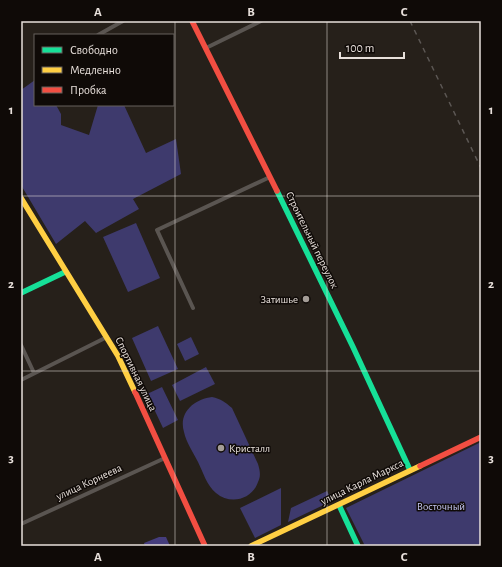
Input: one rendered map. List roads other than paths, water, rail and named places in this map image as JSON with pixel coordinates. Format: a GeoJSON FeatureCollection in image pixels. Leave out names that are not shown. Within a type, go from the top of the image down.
{"type":"FeatureCollection","features":[{"type":"Feature","properties":{"kind":"street"},"geometry":{"type":"LineString","coordinates":[[100,34],[123,21]]}},
{"type":"Feature","properties":{"kind":"street","name":"Строительный переулок"},"geometry":{"type":"LineString","coordinates":[[192,21],[353,347],[410,470]]}},
{"type":"Feature","properties":{"kind":"street"},"geometry":{"type":"LineString","coordinates":[[206,48],[261,21]]}},
{"type":"Feature","properties":{"kind":"street"},"geometry":{"type":"LineString","coordinates":[[193,308],[157,230],[270,177]]}},
{"type":"Feature","properties":{"kind":"street","name":"Спортивная улица"},"geometry":{"type":"LineString","coordinates":[[21,198],[122,364],[205,546]]}},
{"type":"Feature","properties":{"kind":"street"},"geometry":{"type":"LineString","coordinates":[[21,293],[66,272]]}},
{"type":"Feature","properties":{"kind":"street"},"geometry":{"type":"LineString","coordinates":[[21,380],[107,338]]}},
{"type":"Feature","properties":{"kind":"street"},"geometry":{"type":"LineString","coordinates":[[21,345],[34,374]]}},
{"type":"Feature","properties":{"kind":"street","name":"улица Карла Маркса"},"geometry":{"type":"LineString","coordinates":[[251,546],[481,437]]}},
{"type":"Feature","properties":{"kind":"street","name":"улица Корнеева"},"geometry":{"type":"LineString","coordinates":[[21,524],[165,458]]}},
{"type":"Feature","properties":{"kind":"street"},"geometry":{"type":"LineString","coordinates":[[339,505],[358,546]]}},
{"type":"Feature","properties":{"kind":"railway"},"geometry":{"type":"LineString","coordinates":[[410,21],[481,168]]}},
{"type":"Feature","properties":{"kind":"place","name":"Затишье"},"geometry":{"type":"Point","coordinates":[306,299]}},
{"type":"Feature","properties":{"kind":"place","name":"Кристалл"},"geometry":{"type":"Point","coordinates":[221,448]}},
{"type":"Feature","properties":{"kind":"park label","name":"Восточный"},"geometry":{"type":"Point","coordinates":[441,506]}}]}
